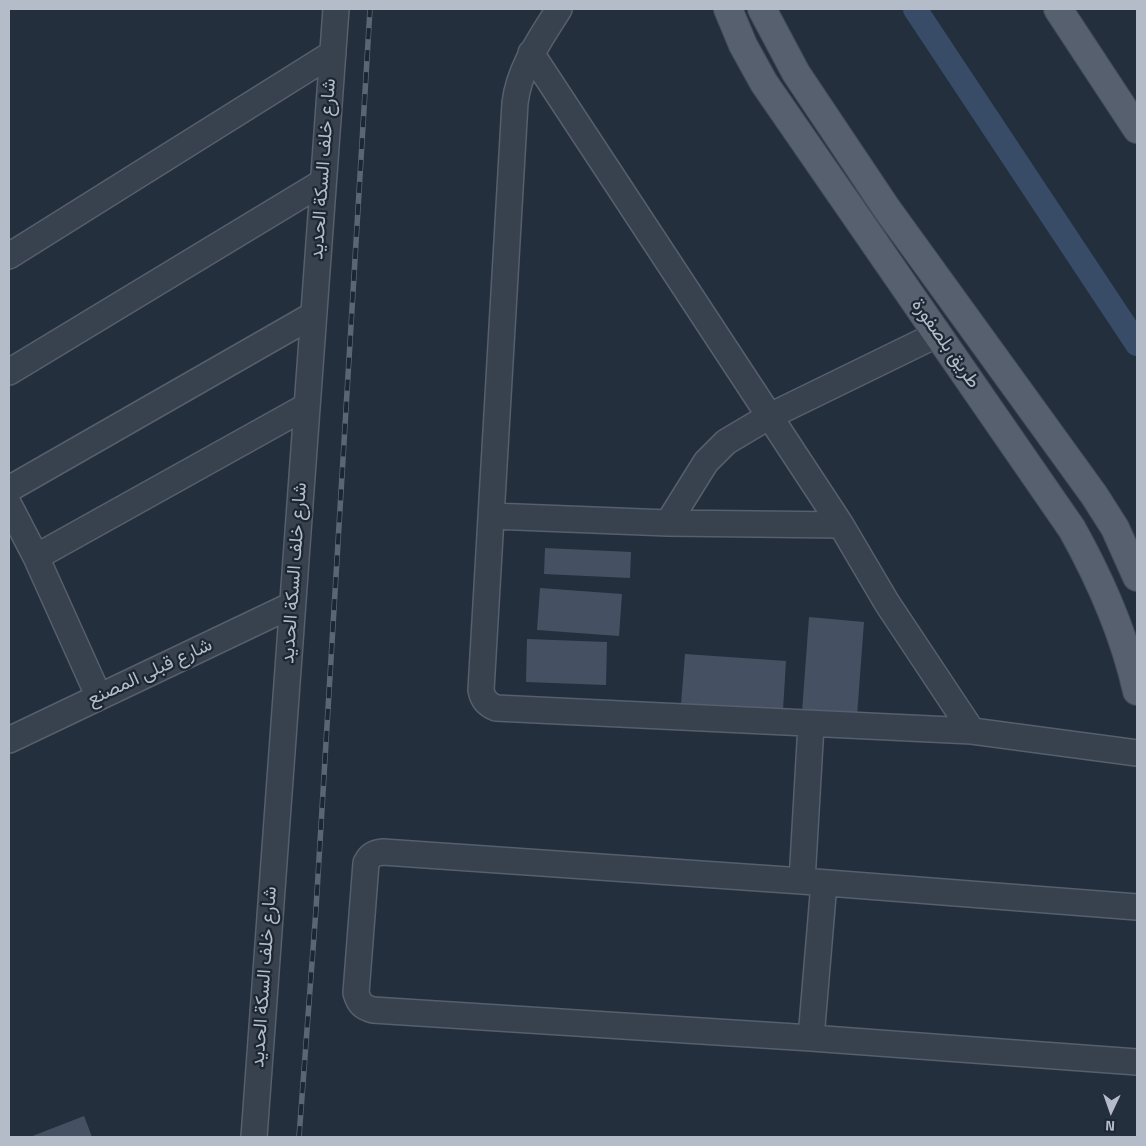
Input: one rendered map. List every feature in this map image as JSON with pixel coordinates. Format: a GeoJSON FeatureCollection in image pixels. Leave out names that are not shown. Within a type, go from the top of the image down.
{"type":"FeatureCollection","features":[{"type":"Feature","properties":{"kind":"main road","name":"طريق بلصفورة"},"geometry":{"type":"LineString","coordinates":[[728,9],[743,44],[764,83],[1051,497],[1091,563],[1122,635],[1137,691]]}},
{"type":"Feature","properties":{"kind":"main road","name":"طريق بلصفورة"},"geometry":{"type":"LineString","coordinates":[[762,9],[796,73],[887,209],[1094,495],[1115,528],[1137,577]]}},
{"type":"Feature","properties":{"kind":"main road"},"geometry":{"type":"LineString","coordinates":[[1058,9],[1137,129]]}},
{"type":"Feature","properties":{"kind":"street","name":"شارع خلف السكة الحديد"},"geometry":{"type":"LineString","coordinates":[[254,1137],[336,9]]}},
{"type":"Feature","properties":{"kind":"street"},"geometry":{"type":"LineString","coordinates":[[558,9],[531,53],[516,90],[481,690],[483,698],[488,704],[496,708],[811,725],[972,731],[1137,753]]}},
{"type":"Feature","properties":{"kind":"street"},"geometry":{"type":"LineString","coordinates":[[9,256],[333,53]]}},
{"type":"Feature","properties":{"kind":"street"},"geometry":{"type":"LineString","coordinates":[[531,53],[768,417],[841,525],[887,603],[972,731]]}},
{"type":"Feature","properties":{"kind":"street"},"geometry":{"type":"LineString","coordinates":[[9,372],[323,182]]}},
{"type":"Feature","properties":{"kind":"street"},"geometry":{"type":"LineString","coordinates":[[9,489],[313,315]]}},
{"type":"Feature","properties":{"kind":"street"},"geometry":{"type":"LineString","coordinates":[[668,523],[716,450],[768,417],[938,334]]}},
{"type":"Feature","properties":{"kind":"street"},"geometry":{"type":"LineString","coordinates":[[36,557],[307,406]]}},
{"type":"Feature","properties":{"kind":"street"},"geometry":{"type":"LineString","coordinates":[[9,505],[36,557],[99,697]]}},
{"type":"Feature","properties":{"kind":"street"},"geometry":{"type":"LineString","coordinates":[[492,516],[668,523],[841,525]]}},
{"type":"Feature","properties":{"kind":"street","name":"شارع قبلى المصنع"},"geometry":{"type":"LineString","coordinates":[[9,740],[292,605]]}},
{"type":"Feature","properties":{"kind":"street"},"geometry":{"type":"LineString","coordinates":[[811,725],[813,882],[811,1038]]}},
{"type":"Feature","properties":{"kind":"street"},"geometry":{"type":"LineString","coordinates":[[1137,907],[813,882],[375,853],[368,857],[366,863],[356,993],[359,1002],[364,1008],[373,1010],[811,1038],[1137,1062]]}},
{"type":"Feature","properties":{"kind":"building"},"geometry":{"type":"Polygon","coordinates":[[[545,548],[631,552],[630,578],[544,574],[545,548]]]}},
{"type":"Feature","properties":{"kind":"building"},"geometry":{"type":"Polygon","coordinates":[[[540,588],[622,594],[619,636],[537,630],[540,588]]]}},
{"type":"Feature","properties":{"kind":"building"},"geometry":{"type":"Polygon","coordinates":[[[809,617],[864,622],[857,716],[802,712],[809,617]]]}},
{"type":"Feature","properties":{"kind":"building"},"geometry":{"type":"Polygon","coordinates":[[[527,639],[607,642],[606,685],[526,682],[527,639]]]}},
{"type":"Feature","properties":{"kind":"building"},"geometry":{"type":"Polygon","coordinates":[[[685,654],[786,661],[783,710],[681,704],[685,654]]]}},
{"type":"Feature","properties":{"kind":"building"},"geometry":{"type":"Polygon","coordinates":[[[84,1116],[92,1137],[30,1137],[84,1116]]]}},
{"type":"Feature","properties":{"kind":"waterway"},"geometry":{"type":"LineString","coordinates":[[915,9],[1137,344]]}},
{"type":"Feature","properties":{"kind":"railway"},"geometry":{"type":"LineString","coordinates":[[299,1137],[316,909],[370,9]]}}]}
